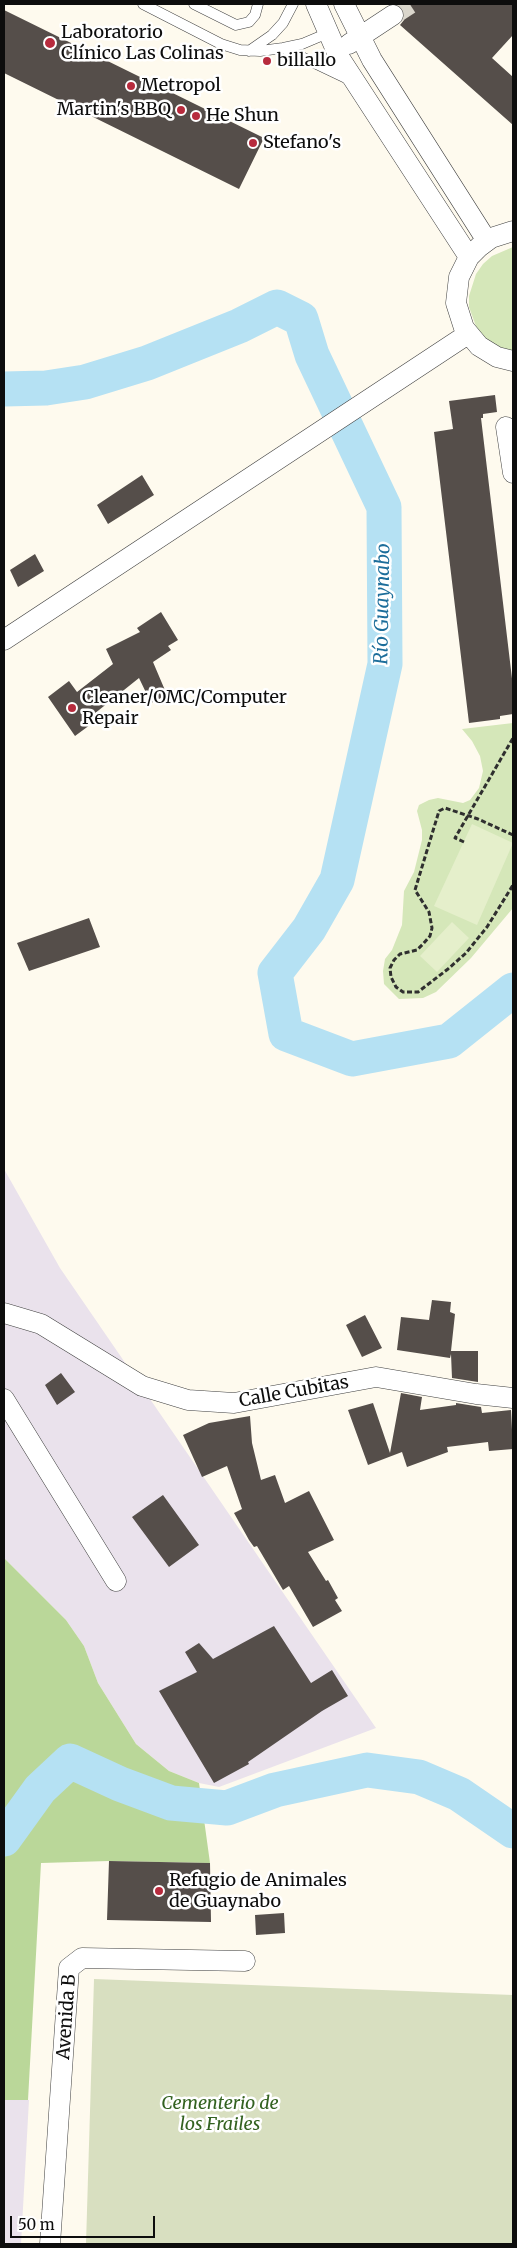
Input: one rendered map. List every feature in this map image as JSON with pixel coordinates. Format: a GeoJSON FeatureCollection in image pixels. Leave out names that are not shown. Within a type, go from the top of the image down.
{"type":"FeatureCollection","features":[{"type":"Feature","properties":{"kind":"street"},"geometry":{"type":"LineString","coordinates":[[344,4],[372,60],[486,241]]}},
{"type":"Feature","properties":{"kind":"street"},"geometry":{"type":"LineString","coordinates":[[324,7],[332,42],[469,257]]}},
{"type":"Feature","properties":{"kind":"street"},"geometry":{"type":"LineString","coordinates":[[332,42],[359,37],[392,15]]}},
{"type":"Feature","properties":{"kind":"street"},"geometry":{"type":"LineString","coordinates":[[513,231],[499,234],[486,241],[469,257],[463,267],[456,289],[456,303],[468,334],[479,346],[489,353],[513,361]]}},
{"type":"Feature","properties":{"kind":"street"},"geometry":{"type":"LineString","coordinates":[[4,640],[468,334]]}},
{"type":"Feature","properties":{"kind":"street"},"geometry":{"type":"LineString","coordinates":[[506,427],[513,473]]}},
{"type":"Feature","properties":{"kind":"street","name":"Calle Cubitas"},"geometry":{"type":"LineString","coordinates":[[4,1313],[40,1324],[142,1386],[188,1400],[234,1403],[376,1378],[513,1398]]}},
{"type":"Feature","properties":{"kind":"street"},"geometry":{"type":"LineString","coordinates":[[4,1399],[116,1580]]}},
{"type":"Feature","properties":{"kind":"street","name":"Avenida B"},"geometry":{"type":"LineString","coordinates":[[50,2244],[68,1968],[82,1958],[245,1961]]}},
{"type":"Feature","properties":{"kind":"lane"},"geometry":{"type":"LineString","coordinates":[[142,4],[221,44],[249,51],[332,42]]}},
{"type":"Feature","properties":{"kind":"lane"},"geometry":{"type":"LineString","coordinates":[[194,4],[236,25],[249,22],[255,15],[258,4]]}},
{"type":"Feature","properties":{"kind":"lane"},"geometry":{"type":"LineString","coordinates":[[249,51],[272,35],[283,23],[293,4]]}},
{"type":"Feature","properties":{"kind":"lane"},"geometry":{"type":"LineString","coordinates":[[283,48],[357,84]]}},
{"type":"Feature","properties":{"kind":"path"},"geometry":{"type":"LineString","coordinates":[[464,842],[455,838],[513,738]]}},
{"type":"Feature","properties":{"kind":"path"},"geometry":{"type":"LineString","coordinates":[[513,835],[445,808],[439,811],[415,890],[429,912],[432,928],[430,936],[417,950],[400,954],[394,960],[390,968],[391,977],[396,987],[403,992],[418,992],[448,969],[466,953],[487,927],[513,885]]}},
{"type":"Feature","properties":{"kind":"shaded area"},"geometry":{"type":"Polygon","coordinates":[[[4,1169],[60,1268],[376,1728],[219,1787],[199,1783],[169,1771],[136,1744],[98,1683],[84,1646],[66,1620],[4,1558],[4,1169]]]}},
{"type":"Feature","properties":{"kind":"shaded area"},"geometry":{"type":"Polygon","coordinates":[[[4,2100],[29,2100],[21,2244],[4,2244],[4,2100]]]}},
{"type":"Feature","properties":{"kind":"green space"},"geometry":{"type":"Polygon","coordinates":[[[513,247],[513,352],[504,350],[485,338],[477,329],[469,307],[469,296],[476,274],[483,264],[492,256],[513,247]]]}},
{"type":"Feature","properties":{"kind":"green space"},"geometry":{"type":"Polygon","coordinates":[[[513,723],[513,908],[471,958],[436,992],[423,998],[399,999],[384,984],[383,971],[385,959],[392,950],[402,925],[404,891],[414,872],[422,840],[422,830],[417,811],[419,805],[438,798],[463,803],[470,800],[479,788],[483,771],[480,756],[472,741],[462,729],[513,723]]]}},
{"type":"Feature","properties":{"kind":"green space"},"geometry":{"type":"Polygon","coordinates":[[[472,824],[513,843],[477,925],[434,906],[472,824]]]}},
{"type":"Feature","properties":{"kind":"green space"},"geometry":{"type":"Polygon","coordinates":[[[452,922],[469,938],[437,972],[420,956],[452,922]]]}},
{"type":"Feature","properties":{"kind":"green space"},"geometry":{"type":"Polygon","coordinates":[[[4,1558],[66,1620],[84,1646],[98,1683],[136,1744],[169,1771],[199,1783],[210,1863],[109,1861],[41,1863],[28,2100],[4,2100],[4,1558]]]}},
{"type":"Feature","properties":{"kind":"green space","name":"Cementerio de los Frailes"},"geometry":{"type":"Polygon","coordinates":[[[94,1979],[513,1995],[513,2244],[86,2244],[94,1979]]]}},
{"type":"Feature","properties":{"kind":"building"},"geometry":{"type":"Polygon","coordinates":[[[396,4],[513,4],[513,35],[492,58],[513,77],[513,125],[400,25],[404,20],[405,14],[403,8],[396,4]]]}},
{"type":"Feature","properties":{"kind":"building"},"geometry":{"type":"Polygon","coordinates":[[[4,10],[264,138],[239,189],[4,73],[4,10]]]}},
{"type":"Feature","properties":{"kind":"building"},"geometry":{"type":"Polygon","coordinates":[[[495,395],[497,412],[483,414],[483,418],[481,418],[513,687],[513,714],[500,716],[500,719],[469,723],[434,432],[453,429],[449,401],[495,395]]]}},
{"type":"Feature","properties":{"kind":"building"},"geometry":{"type":"Polygon","coordinates":[[[142,475],[154,495],[108,524],[97,505],[142,475]]]}},
{"type":"Feature","properties":{"kind":"building"},"geometry":{"type":"Polygon","coordinates":[[[35,554],[44,571],[18,587],[10,570],[35,554]]]}},
{"type":"Feature","properties":{"kind":"building"},"geometry":{"type":"Polygon","coordinates":[[[161,612],[178,640],[168,646],[171,650],[153,662],[167,695],[151,703],[139,678],[94,714],[98,719],[75,736],[48,697],[69,681],[77,692],[113,664],[106,649],[140,632],[137,628],[161,612]]]}},
{"type":"Feature","properties":{"kind":"building"},"geometry":{"type":"Polygon","coordinates":[[[89,918],[100,947],[29,971],[17,943],[89,918]]]}},
{"type":"Feature","properties":{"kind":"building"},"geometry":{"type":"Polygon","coordinates":[[[432,1300],[451,1302],[450,1312],[455,1314],[451,1351],[478,1351],[478,1382],[452,1378],[451,1354],[450,1358],[397,1350],[401,1317],[429,1320],[432,1300]]]}},
{"type":"Feature","properties":{"kind":"building"},"geometry":{"type":"Polygon","coordinates":[[[365,1315],[382,1348],[362,1357],[346,1325],[365,1315]]]}},
{"type":"Feature","properties":{"kind":"building"},"geometry":{"type":"Polygon","coordinates":[[[61,1373],[75,1392],[57,1405],[45,1385],[61,1373]]]}},
{"type":"Feature","properties":{"kind":"building"},"geometry":{"type":"Polygon","coordinates":[[[401,1393],[422,1397],[420,1410],[456,1405],[456,1403],[481,1407],[482,1413],[511,1410],[513,1449],[489,1451],[488,1442],[447,1447],[448,1452],[407,1467],[402,1452],[368,1465],[348,1410],[373,1403],[390,1453],[401,1393]]]}},
{"type":"Feature","properties":{"kind":"building"},"geometry":{"type":"Polygon","coordinates":[[[250,1416],[252,1443],[261,1480],[275,1475],[285,1503],[309,1491],[334,1540],[308,1552],[326,1581],[328,1580],[338,1598],[335,1600],[342,1611],[313,1627],[289,1586],[283,1590],[257,1546],[254,1547],[249,1540],[234,1513],[242,1509],[227,1466],[202,1477],[183,1435],[209,1423],[250,1416]]]}},
{"type":"Feature","properties":{"kind":"building"},"geometry":{"type":"Polygon","coordinates":[[[163,1495],[199,1545],[169,1567],[132,1517],[163,1495]]]}},
{"type":"Feature","properties":{"kind":"building"},"geometry":{"type":"Polygon","coordinates":[[[274,1626],[311,1683],[332,1670],[348,1696],[322,1711],[248,1762],[249,1764],[214,1783],[159,1691],[197,1672],[185,1652],[199,1643],[213,1659],[274,1626]]]}},
{"type":"Feature","properties":{"kind":"building","name":"Refugio de Animales de Guaynabo"},"geometry":{"type":"Polygon","coordinates":[[[109,1861],[210,1863],[211,1922],[107,1920],[109,1861]]]}},
{"type":"Feature","properties":{"kind":"building"},"geometry":{"type":"Polygon","coordinates":[[[284,1913],[285,1933],[256,1935],[255,1915],[284,1913]]]}},
{"type":"Feature","properties":{"kind":"waterway","name":"Río Guaynabo"},"geometry":{"type":"LineString","coordinates":[[4,389],[46,388],[85,382],[147,363],[239,326],[277,307],[301,319],[312,355],[384,507],[385,664],[337,880],[309,929],[275,973],[286,1034],[352,1059],[449,1041],[513,990]]}},
{"type":"Feature","properties":{"kind":"waterway"},"geometry":{"type":"LineString","coordinates":[[4,1839],[40,1789],[70,1761],[120,1784],[171,1803],[227,1808],[275,1790],[367,1770],[419,1777],[459,1794],[513,1831]]}},
{"type":"Feature","properties":{"kind":"tunnel"},"geometry":{"type":"LineString","coordinates":[[393,15],[410,4]]}},
{"type":"Feature","properties":{"kind":"place","name":"Laboratorio Clínico Las Colinas"},"geometry":{"type":"Point","coordinates":[50,43]}},
{"type":"Feature","properties":{"kind":"place","name":"billallo"},"geometry":{"type":"Point","coordinates":[267,61]}},
{"type":"Feature","properties":{"kind":"place","name":"Metropol"},"geometry":{"type":"Point","coordinates":[131,86]}},
{"type":"Feature","properties":{"kind":"place","name":"Martin's BBQ"},"geometry":{"type":"Point","coordinates":[181,110]}},
{"type":"Feature","properties":{"kind":"place","name":"He Shun"},"geometry":{"type":"Point","coordinates":[196,116]}},
{"type":"Feature","properties":{"kind":"place","name":"Stefano's"},"geometry":{"type":"Point","coordinates":[253,143]}},
{"type":"Feature","properties":{"kind":"place","name":"Cleaner/OMC/Computer Repair"},"geometry":{"type":"Point","coordinates":[72,708]}},
{"type":"Feature","properties":{"kind":"place","name":"Refugio de Animales de Guaynabo"},"geometry":{"type":"Point","coordinates":[159,1891]}}]}
